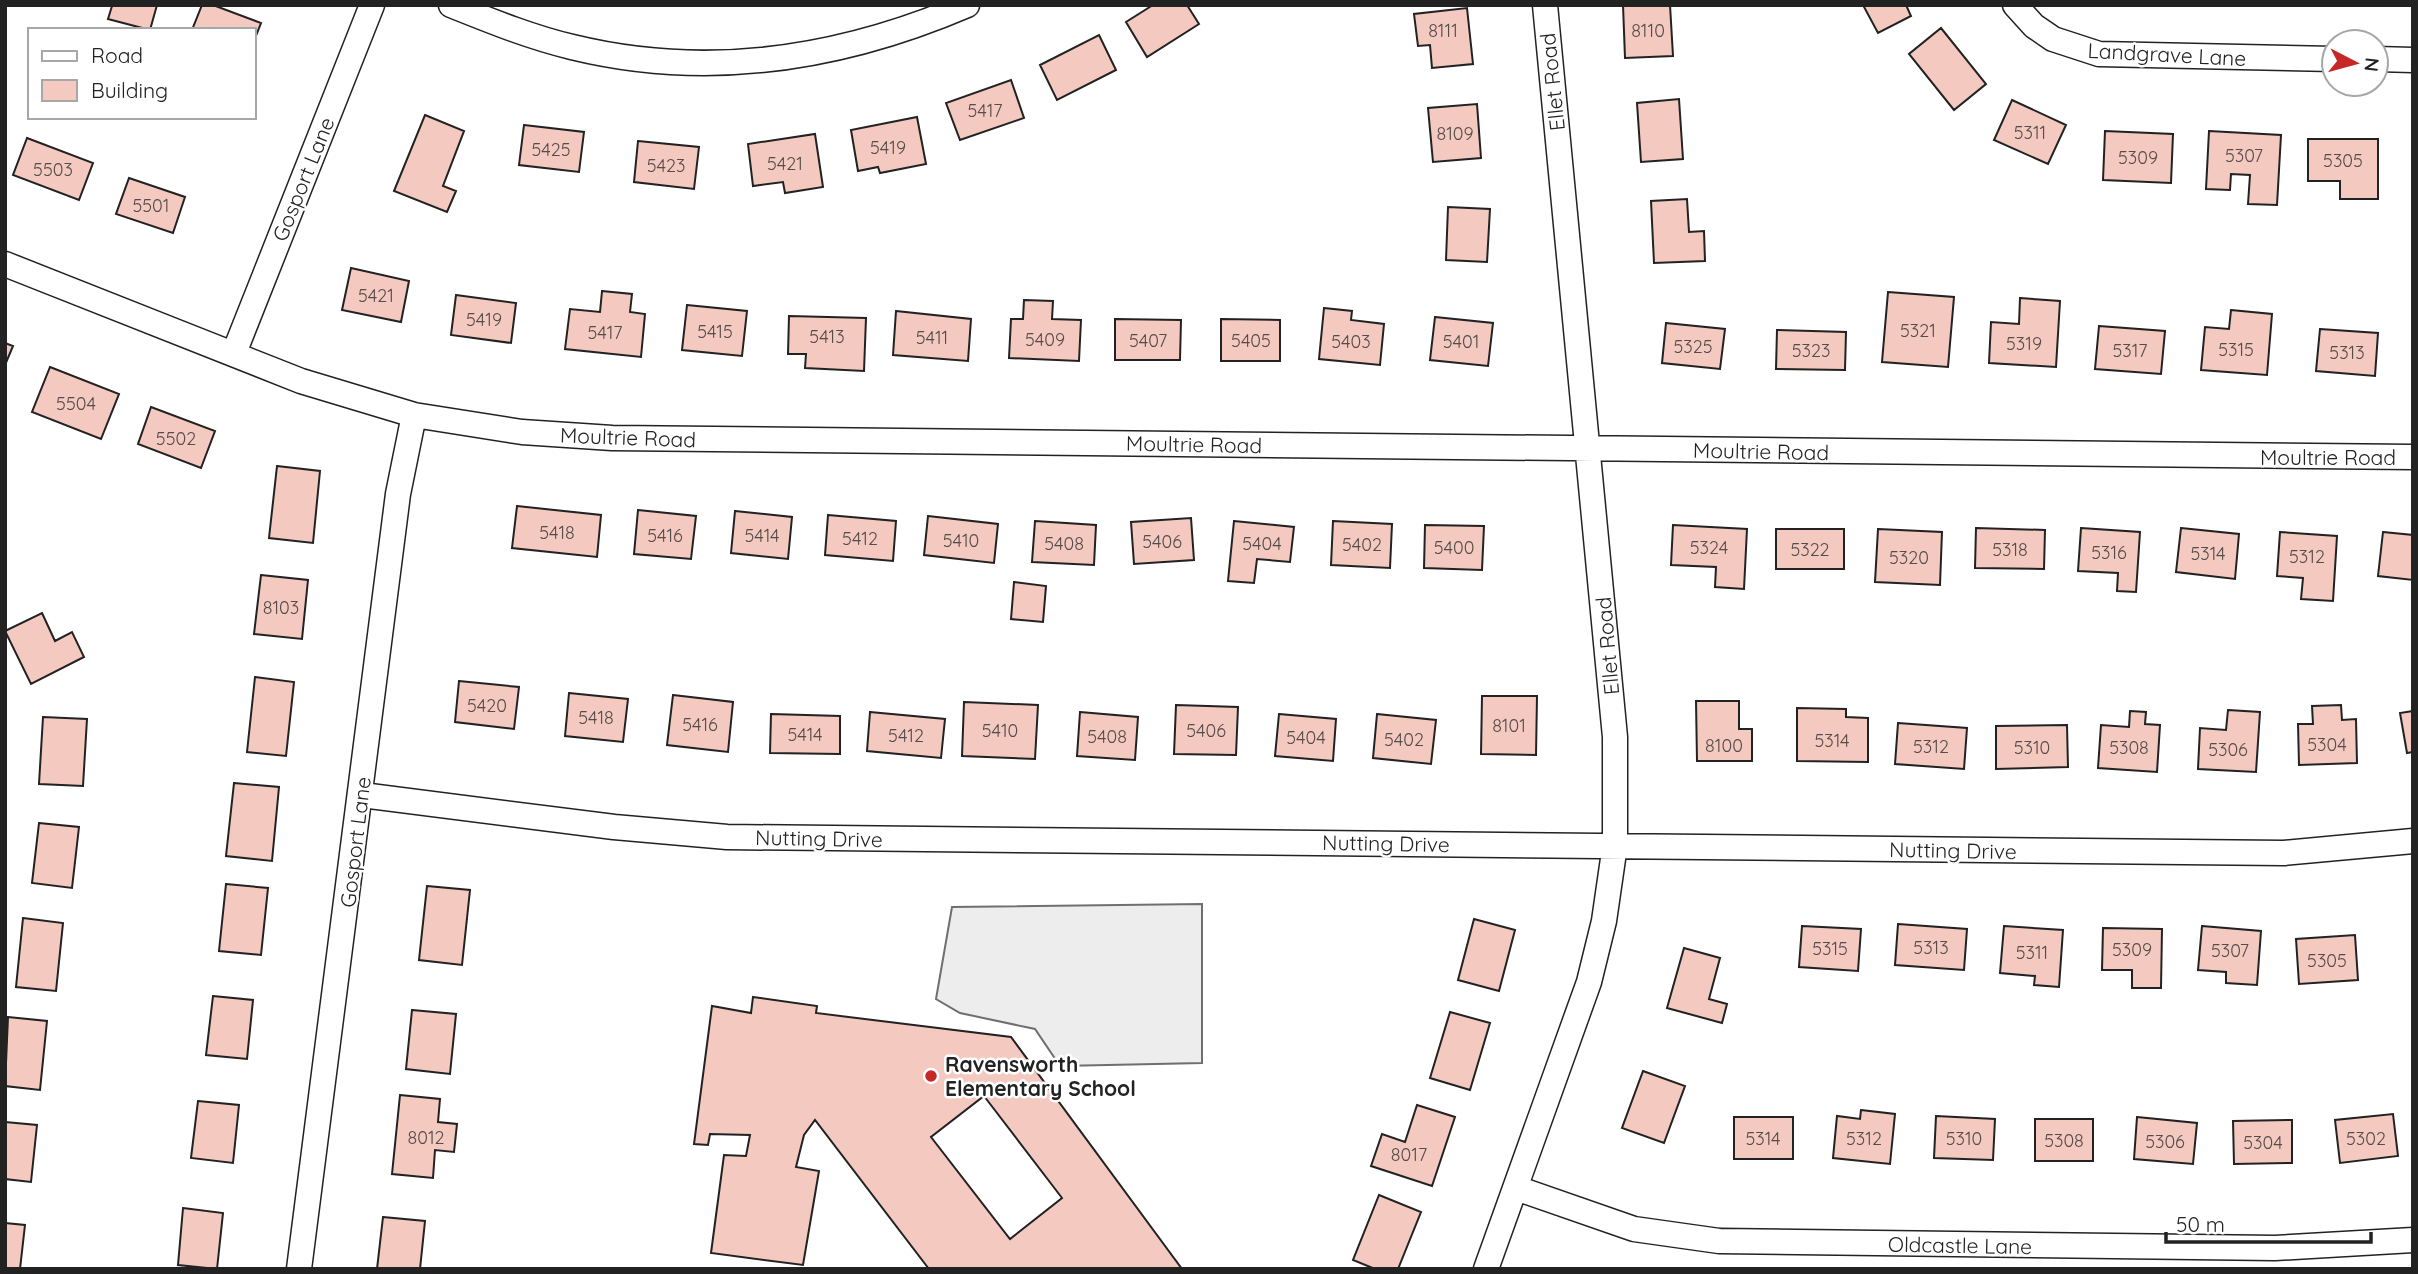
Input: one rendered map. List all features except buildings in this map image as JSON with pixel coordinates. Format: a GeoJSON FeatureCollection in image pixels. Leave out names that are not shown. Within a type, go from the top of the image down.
{"type":"FeatureCollection","features":[{"type":"Feature","properties":{"kind":"street","name":"Gosport Lane"},"geometry":{"type":"LineString","coordinates":[[234,353],[372,5]]}},
{"type":"Feature","properties":{"kind":"street"},"geometry":{"type":"LineString","coordinates":[[451,5],[526,34],[571,47],[665,61],[722,63],[780,59],[836,50],[914,28],[967,5]]}},
{"type":"Feature","properties":{"kind":"street","name":"Ellet Road"},"geometry":{"type":"LineString","coordinates":[[1486,1269],[1589,982],[1604,920],[1615,845],[1615,737],[1545,5]]}},
{"type":"Feature","properties":{"kind":"street","name":"Landgrave Lane"},"geometry":{"type":"LineString","coordinates":[[2015,5],[2034,26],[2053,39],[2099,54],[2320,59]]}},
{"type":"Feature","properties":{"kind":"street"},"geometry":{"type":"LineString","coordinates":[[2390,59],[2413,60]]}},
{"type":"Feature","properties":{"kind":"street","name":"Moultrie Road"},"geometry":{"type":"LineString","coordinates":[[5,264],[300,381],[414,415],[522,432],[612,438],[2413,457]]}},
{"type":"Feature","properties":{"kind":"street","name":"Gosport Lane"},"geometry":{"type":"LineString","coordinates":[[299,1269],[362,795],[398,494],[414,415]]}},
{"type":"Feature","properties":{"kind":"street","name":"Nutting Drive"},"geometry":{"type":"LineString","coordinates":[[362,795],[614,827],[727,837],[2284,853],[2413,841]]}},
{"type":"Feature","properties":{"kind":"street","name":"Oldcastle Lane"},"geometry":{"type":"LineString","coordinates":[[1516,1188],[1634,1228],[1719,1241],[2275,1248],[2413,1240]]}},
{"type":"Feature","properties":{"kind":"shaded area"},"geometry":{"type":"Polygon","coordinates":[[[1202,904],[1202,1063],[1060,1066],[1035,1029],[960,1013],[936,999],[952,907],[1202,904]]]}},
{"type":"Feature","properties":{"kind":"place","name":"Ravensworth Elementary School"},"geometry":{"type":"Point","coordinates":[931,1076]}}]}
